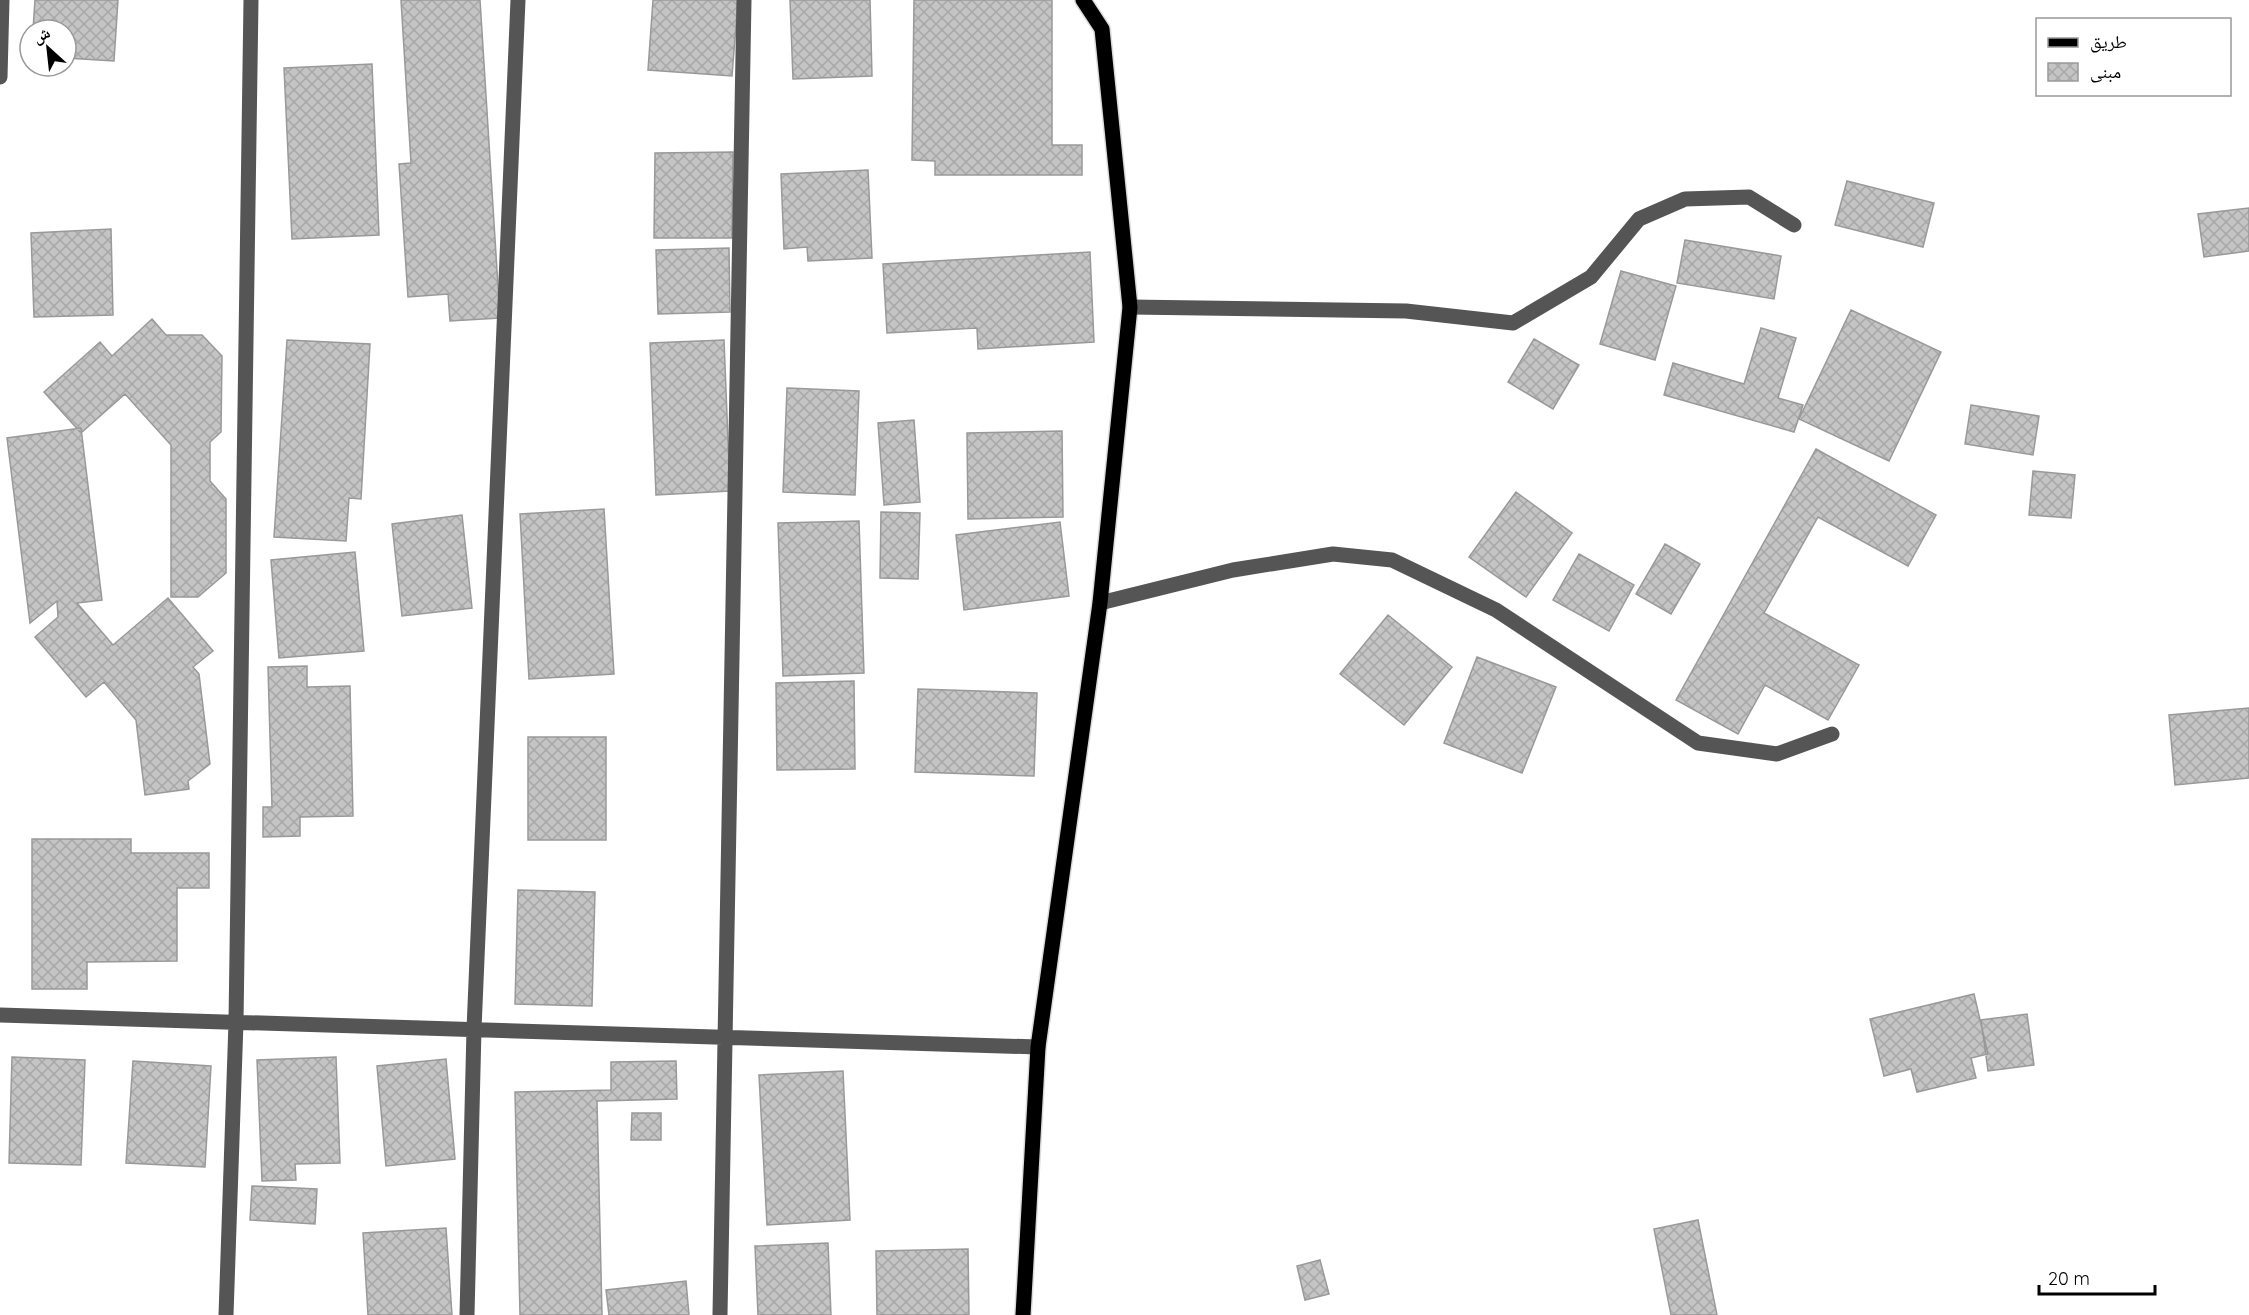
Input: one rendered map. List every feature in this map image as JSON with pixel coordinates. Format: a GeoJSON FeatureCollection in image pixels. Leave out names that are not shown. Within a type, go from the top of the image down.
{"type":"FeatureCollection","features":[{"type":"Feature","properties":{"kind":"main road"},"geometry":{"type":"LineString","coordinates":[[1023,1315],[1038,1047],[1100,603],[1130,307],[1102,29],[1083,0]]}},
{"type":"Feature","properties":{"kind":"street"},"geometry":{"type":"LineString","coordinates":[[0,76],[2,0]]}},
{"type":"Feature","properties":{"kind":"street"},"geometry":{"type":"LineString","coordinates":[[226,1315],[236,1022],[251,0]]}},
{"type":"Feature","properties":{"kind":"street"},"geometry":{"type":"LineString","coordinates":[[467,1315],[474,1029],[518,0]]}},
{"type":"Feature","properties":{"kind":"street"},"geometry":{"type":"LineString","coordinates":[[720,1315],[744,0]]}},
{"type":"Feature","properties":{"kind":"street"},"geometry":{"type":"LineString","coordinates":[[1130,307],[1406,311],[1513,323],[1591,277],[1639,219],[1685,199],[1749,197],[1794,225]]}},
{"type":"Feature","properties":{"kind":"street"},"geometry":{"type":"LineString","coordinates":[[1100,603],[1233,570],[1333,554],[1392,560],[1496,610],[1698,743],[1777,754],[1832,734]]}},
{"type":"Feature","properties":{"kind":"street"},"geometry":{"type":"LineString","coordinates":[[0,1015],[1038,1047]]}},
{"type":"Feature","properties":{"kind":"building"},"geometry":{"type":"Polygon","coordinates":[[[35,0],[118,0],[114,61],[78,59],[78,18],[34,18],[35,0]]]}},
{"type":"Feature","properties":{"kind":"building"},"geometry":{"type":"Polygon","coordinates":[[[401,0],[480,0],[500,318],[450,321],[448,294],[408,297],[399,164],[411,163],[401,0]]]}},
{"type":"Feature","properties":{"kind":"building"},"geometry":{"type":"Polygon","coordinates":[[[653,0],[738,0],[732,76],[648,70],[653,0]]]}},
{"type":"Feature","properties":{"kind":"building"},"geometry":{"type":"Polygon","coordinates":[[[790,0],[870,0],[872,76],[793,79],[790,0]]]}},
{"type":"Feature","properties":{"kind":"building"},"geometry":{"type":"Polygon","coordinates":[[[914,0],[1052,0],[1052,145],[1082,145],[1082,175],[935,175],[935,161],[912,160],[914,0]]]}},
{"type":"Feature","properties":{"kind":"building"},"geometry":{"type":"Polygon","coordinates":[[[372,64],[379,235],[292,239],[284,68],[372,64]]]}},
{"type":"Feature","properties":{"kind":"building"},"geometry":{"type":"Polygon","coordinates":[[[733,152],[732,238],[654,238],[655,153],[733,152]]]}},
{"type":"Feature","properties":{"kind":"building"},"geometry":{"type":"Polygon","coordinates":[[[868,170],[872,258],[808,261],[807,247],[784,249],[781,174],[868,170]]]}},
{"type":"Feature","properties":{"kind":"building"},"geometry":{"type":"Polygon","coordinates":[[[1847,181],[1934,203],[1923,247],[1835,225],[1847,181]]]}},
{"type":"Feature","properties":{"kind":"building"},"geometry":{"type":"Polygon","coordinates":[[[2249,208],[2249,251],[2204,257],[2198,214],[2249,208]]]}},
{"type":"Feature","properties":{"kind":"building"},"geometry":{"type":"Polygon","coordinates":[[[111,229],[113,315],[34,317],[31,233],[111,229]]]}},
{"type":"Feature","properties":{"kind":"building"},"geometry":{"type":"Polygon","coordinates":[[[1685,240],[1781,256],[1774,299],[1677,283],[1685,240]]]}},
{"type":"Feature","properties":{"kind":"building"},"geometry":{"type":"Polygon","coordinates":[[[729,248],[730,312],[658,314],[656,250],[729,248]]]}},
{"type":"Feature","properties":{"kind":"building"},"geometry":{"type":"Polygon","coordinates":[[[1090,252],[1094,342],[978,349],[977,328],[887,333],[883,264],[1090,252]]]}},
{"type":"Feature","properties":{"kind":"building"},"geometry":{"type":"Polygon","coordinates":[[[1621,271],[1676,286],[1655,360],[1600,344],[1621,271]]]}},
{"type":"Feature","properties":{"kind":"building"},"geometry":{"type":"Polygon","coordinates":[[[1851,310],[1941,352],[1889,461],[1799,419],[1851,310]]]}},
{"type":"Feature","properties":{"kind":"building"},"geometry":{"type":"Polygon","coordinates":[[[152,319],[166,335],[202,335],[222,356],[221,432],[210,442],[210,481],[226,499],[226,573],[198,597],[171,597],[171,445],[125,394],[81,433],[44,392],[100,342],[112,356],[152,319]]]}},
{"type":"Feature","properties":{"kind":"building"},"geometry":{"type":"Polygon","coordinates":[[[1761,328],[1796,338],[1778,398],[1803,405],[1794,432],[1664,395],[1673,363],[1744,384],[1761,328]]]}},
{"type":"Feature","properties":{"kind":"building"},"geometry":{"type":"Polygon","coordinates":[[[1534,339],[1579,365],[1553,409],[1508,382],[1534,339]]]}},
{"type":"Feature","properties":{"kind":"building"},"geometry":{"type":"Polygon","coordinates":[[[287,340],[370,344],[361,499],[349,498],[346,541],[274,537],[287,340]]]}},
{"type":"Feature","properties":{"kind":"building"},"geometry":{"type":"Polygon","coordinates":[[[724,340],[730,491],[656,495],[650,343],[724,340]]]}},
{"type":"Feature","properties":{"kind":"building"},"geometry":{"type":"Polygon","coordinates":[[[787,388],[859,391],[855,495],[783,492],[787,388]]]}},
{"type":"Feature","properties":{"kind":"building"},"geometry":{"type":"Polygon","coordinates":[[[1971,405],[2039,416],[2033,455],[1965,444],[1971,405]]]}},
{"type":"Feature","properties":{"kind":"building"},"geometry":{"type":"Polygon","coordinates":[[[914,420],[920,502],[884,505],[878,423],[914,420]]]}},
{"type":"Feature","properties":{"kind":"building"},"geometry":{"type":"Polygon","coordinates":[[[81,428],[102,600],[77,603],[113,645],[168,598],[213,651],[193,667],[199,674],[210,764],[188,781],[189,789],[145,795],[136,720],[104,682],[86,697],[35,637],[58,617],[57,601],[30,623],[7,438],[81,428]]]}},
{"type":"Feature","properties":{"kind":"building"},"geometry":{"type":"Polygon","coordinates":[[[1062,431],[1063,517],[968,519],[967,433],[1062,431]]]}},
{"type":"Feature","properties":{"kind":"building"},"geometry":{"type":"Polygon","coordinates":[[[1816,449],[1936,515],[1908,566],[1818,517],[1764,613],[1859,665],[1828,720],[1765,685],[1738,734],[1676,700],[1816,449]]]}},
{"type":"Feature","properties":{"kind":"building"},"geometry":{"type":"Polygon","coordinates":[[[2033,471],[2075,475],[2071,518],[2029,515],[2033,471]]]}},
{"type":"Feature","properties":{"kind":"building"},"geometry":{"type":"Polygon","coordinates":[[[1516,492],[1572,533],[1526,597],[1469,557],[1516,492]]]}},
{"type":"Feature","properties":{"kind":"building"},"geometry":{"type":"Polygon","coordinates":[[[604,509],[614,674],[529,679],[520,514],[604,509]]]}},
{"type":"Feature","properties":{"kind":"building"},"geometry":{"type":"Polygon","coordinates":[[[881,512],[920,513],[918,579],[880,578],[881,512]]]}},
{"type":"Feature","properties":{"kind":"building"},"geometry":{"type":"Polygon","coordinates":[[[462,515],[472,608],[402,616],[392,524],[462,515]]]}},
{"type":"Feature","properties":{"kind":"building"},"geometry":{"type":"Polygon","coordinates":[[[859,521],[864,673],[783,676],[778,523],[859,521]]]}},
{"type":"Feature","properties":{"kind":"building"},"geometry":{"type":"Polygon","coordinates":[[[1060,522],[1069,596],[964,610],[956,535],[1060,522]]]}},
{"type":"Feature","properties":{"kind":"building"},"geometry":{"type":"Polygon","coordinates":[[[1665,544],[1700,564],[1671,614],[1636,594],[1665,544]]]}},
{"type":"Feature","properties":{"kind":"building"},"geometry":{"type":"Polygon","coordinates":[[[355,552],[364,651],[279,658],[271,560],[355,552]]]}},
{"type":"Feature","properties":{"kind":"building"},"geometry":{"type":"Polygon","coordinates":[[[1579,554],[1634,585],[1609,631],[1553,600],[1579,554]]]}},
{"type":"Feature","properties":{"kind":"building"},"geometry":{"type":"Polygon","coordinates":[[[1388,615],[1452,667],[1404,725],[1340,674],[1388,615]]]}},
{"type":"Feature","properties":{"kind":"building"},"geometry":{"type":"Polygon","coordinates":[[[1477,657],[1556,687],[1522,773],[1444,743],[1477,657]]]}},
{"type":"Feature","properties":{"kind":"building"},"geometry":{"type":"Polygon","coordinates":[[[307,666],[307,687],[350,686],[353,816],[300,817],[300,836],[263,837],[263,807],[272,807],[268,667],[307,666]]]}},
{"type":"Feature","properties":{"kind":"building"},"geometry":{"type":"Polygon","coordinates":[[[854,681],[855,769],[777,770],[776,683],[854,681]]]}},
{"type":"Feature","properties":{"kind":"building"},"geometry":{"type":"Polygon","coordinates":[[[918,689],[1037,693],[1034,776],[915,772],[918,689]]]}},
{"type":"Feature","properties":{"kind":"building"},"geometry":{"type":"Polygon","coordinates":[[[2249,708],[2249,778],[2175,785],[2169,715],[2249,708]]]}},
{"type":"Feature","properties":{"kind":"building"},"geometry":{"type":"Polygon","coordinates":[[[528,737],[606,737],[606,840],[528,840],[528,737]]]}},
{"type":"Feature","properties":{"kind":"building"},"geometry":{"type":"Polygon","coordinates":[[[32,839],[131,839],[131,853],[209,853],[209,888],[177,888],[177,961],[87,962],[87,989],[32,989],[32,839]]]}},
{"type":"Feature","properties":{"kind":"building"},"geometry":{"type":"Polygon","coordinates":[[[518,890],[595,892],[592,1006],[515,1004],[518,890]]]}},
{"type":"Feature","properties":{"kind":"building"},"geometry":{"type":"Polygon","coordinates":[[[1974,994],[1988,1054],[1971,1058],[1976,1078],[1917,1092],[1911,1069],[1884,1076],[1870,1019],[1974,994]]]}},
{"type":"Feature","properties":{"kind":"building"},"geometry":{"type":"Polygon","coordinates":[[[2027,1014],[2034,1065],[1988,1071],[1981,1020],[2027,1014]]]}},
{"type":"Feature","properties":{"kind":"building"},"geometry":{"type":"Polygon","coordinates":[[[12,1057],[85,1060],[81,1165],[9,1163],[12,1057]]]}},
{"type":"Feature","properties":{"kind":"building"},"geometry":{"type":"Polygon","coordinates":[[[336,1057],[340,1163],[295,1164],[296,1180],[262,1181],[257,1060],[336,1057]]]}},
{"type":"Feature","properties":{"kind":"building"},"geometry":{"type":"Polygon","coordinates":[[[446,1059],[455,1159],[386,1166],[377,1066],[446,1059]]]}},
{"type":"Feature","properties":{"kind":"building"},"geometry":{"type":"Polygon","coordinates":[[[133,1061],[211,1066],[205,1167],[126,1163],[133,1061]]]}},
{"type":"Feature","properties":{"kind":"building"},"geometry":{"type":"Polygon","coordinates":[[[676,1061],[677,1099],[597,1101],[602,1315],[520,1315],[515,1092],[611,1090],[611,1062],[676,1061]]]}},
{"type":"Feature","properties":{"kind":"building"},"geometry":{"type":"Polygon","coordinates":[[[843,1071],[850,1220],[767,1225],[759,1075],[843,1071]]]}},
{"type":"Feature","properties":{"kind":"building"},"geometry":{"type":"Polygon","coordinates":[[[632,1113],[661,1113],[661,1140],[631,1140],[632,1113]]]}},
{"type":"Feature","properties":{"kind":"building"},"geometry":{"type":"Polygon","coordinates":[[[252,1186],[317,1189],[315,1224],[250,1220],[252,1186]]]}},
{"type":"Feature","properties":{"kind":"building"},"geometry":{"type":"Polygon","coordinates":[[[1698,1220],[1717,1315],[1671,1315],[1654,1229],[1698,1220]]]}},
{"type":"Feature","properties":{"kind":"building"},"geometry":{"type":"Polygon","coordinates":[[[446,1228],[452,1315],[368,1315],[363,1233],[446,1228]]]}},
{"type":"Feature","properties":{"kind":"building"},"geometry":{"type":"Polygon","coordinates":[[[828,1243],[831,1315],[758,1315],[755,1246],[828,1243]]]}},
{"type":"Feature","properties":{"kind":"building"},"geometry":{"type":"Polygon","coordinates":[[[968,1249],[969,1315],[877,1315],[876,1251],[968,1249]]]}},
{"type":"Feature","properties":{"kind":"building"},"geometry":{"type":"Polygon","coordinates":[[[1320,1260],[1329,1294],[1305,1300],[1297,1266],[1320,1260]]]}},
{"type":"Feature","properties":{"kind":"building"},"geometry":{"type":"Polygon","coordinates":[[[686,1281],[689,1315],[609,1315],[606,1290],[686,1281]]]}}]}
